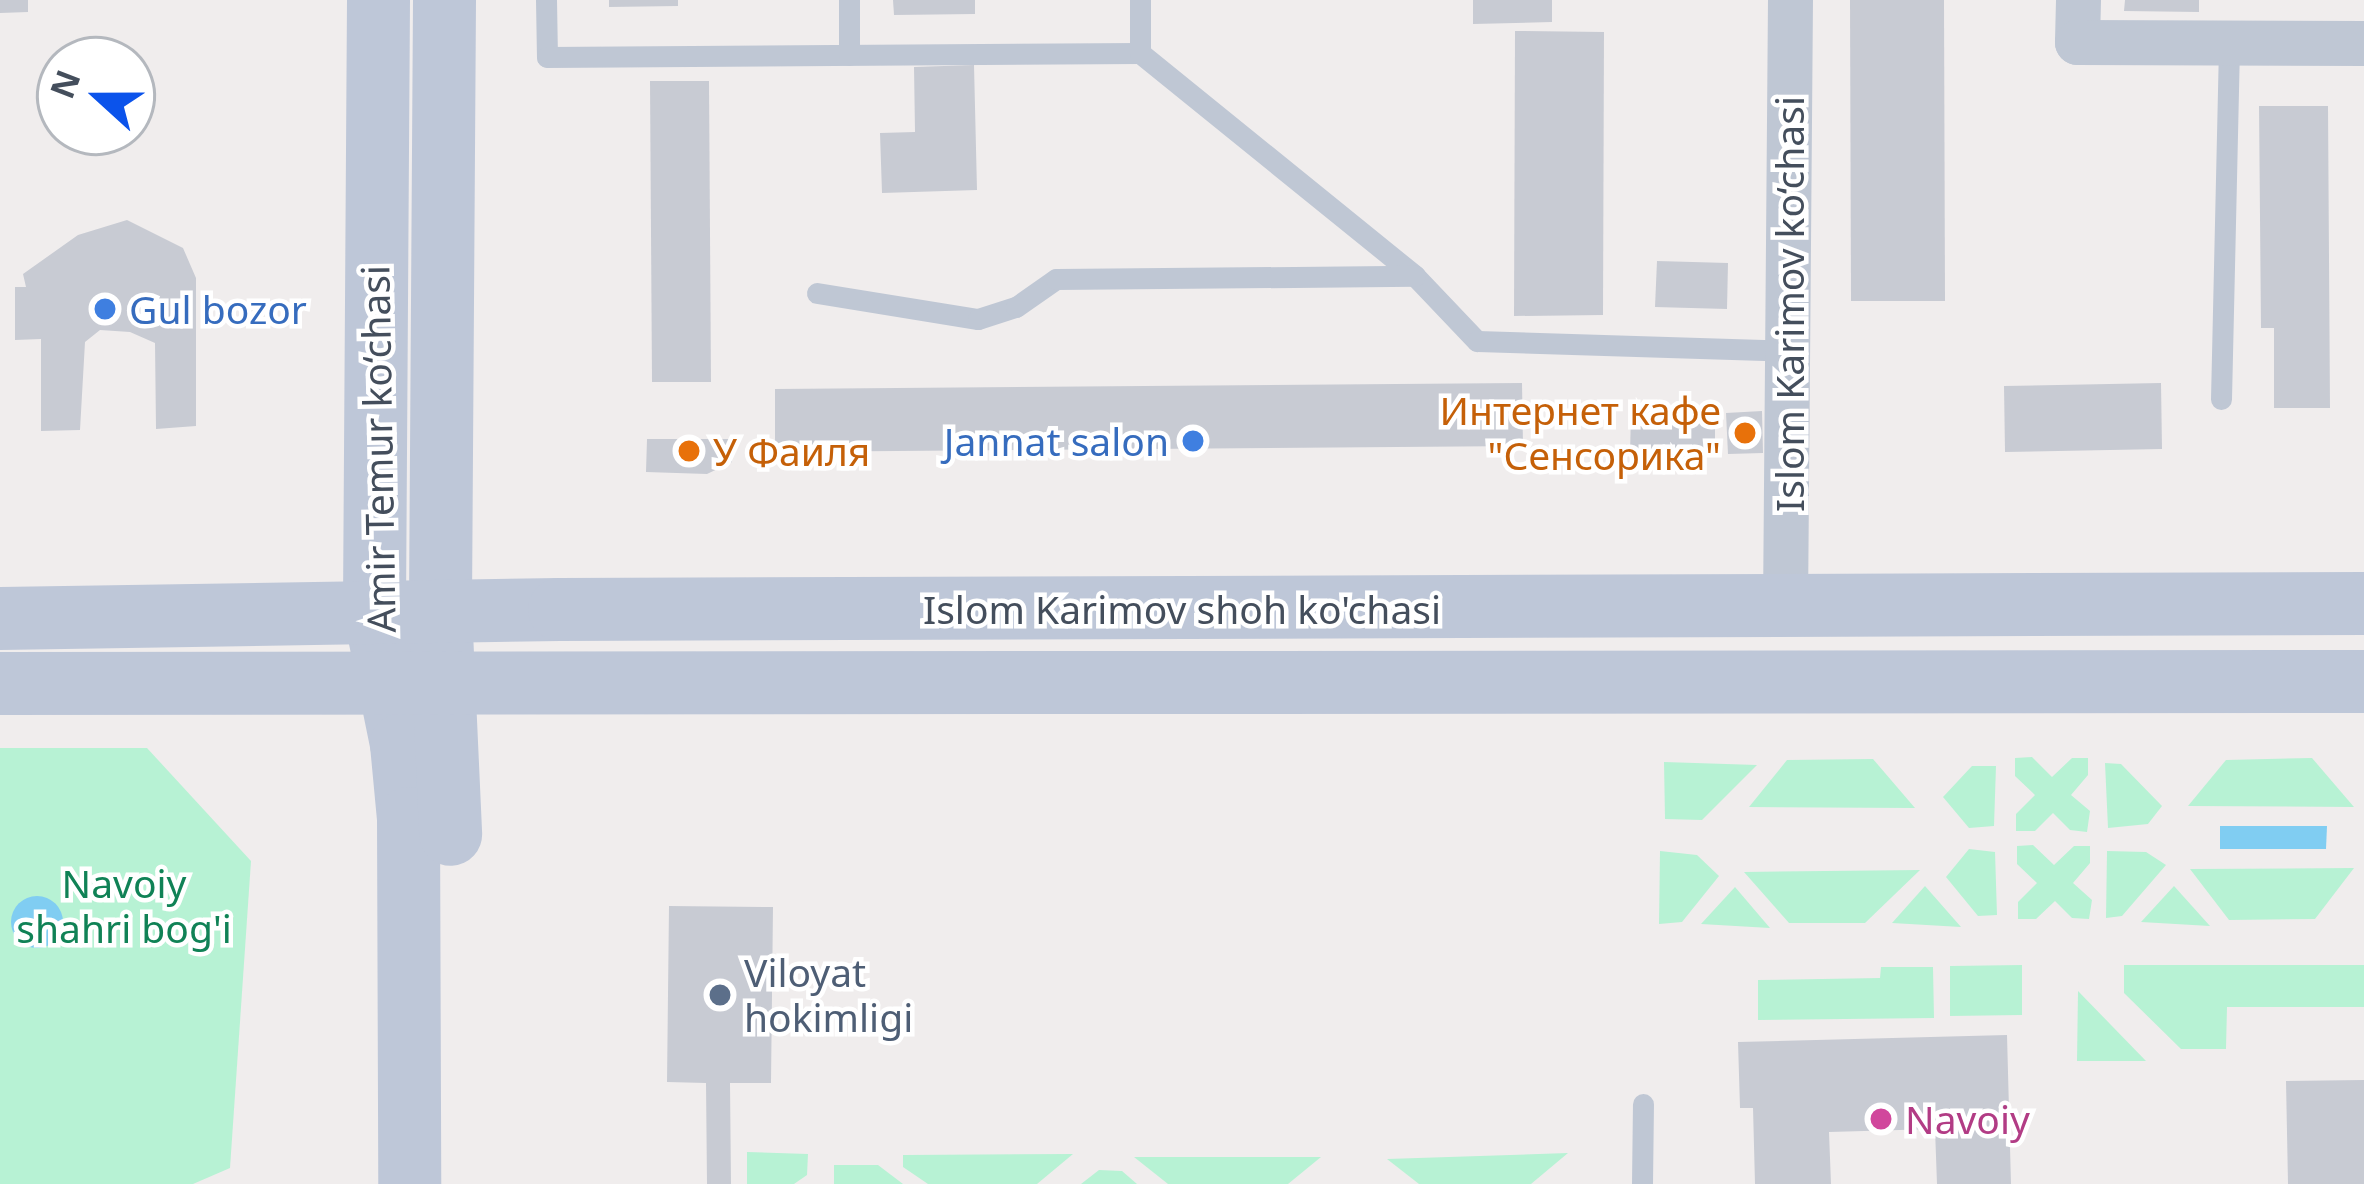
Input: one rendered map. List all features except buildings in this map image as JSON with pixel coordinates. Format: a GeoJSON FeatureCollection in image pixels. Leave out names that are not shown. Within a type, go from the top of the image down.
{"type":"FeatureCollection","features":[{"type":"Feature","properties":{"kind":"main road","name":"Amir Temur ko‘chasi"},"geometry":{"type":"LineString","coordinates":[[378,0],[374,611],[413,683],[450,836],[446,1184]]}},
{"type":"Feature","properties":{"kind":"main road","name":"Amir Temur ko‘chasi"},"geometry":{"type":"LineString","coordinates":[[409,1184],[408,818],[401,744],[413,683],[440,610],[444,0]]}},
{"type":"Feature","properties":{"kind":"main road","name":"Islom Karimov shoh ko'chasi"},"geometry":{"type":"LineString","coordinates":[[0,618],[440,610],[2364,603]]}},
{"type":"Feature","properties":{"kind":"main road","name":"Islom Karimov shoh ko'chasi"},"geometry":{"type":"LineString","coordinates":[[0,683],[2364,681]]}},
{"type":"Feature","properties":{"kind":"street","name":"Islom Karimov ko‘chasi"},"geometry":{"type":"LineString","coordinates":[[1785,608],[1790,0]]}},
{"type":"Feature","properties":{"kind":"street"},"geometry":{"type":"LineString","coordinates":[[2078,0],[2077,42],[2364,43]]}},
{"type":"Feature","properties":{"kind":"lane"},"geometry":{"type":"LineString","coordinates":[[546,0],[547,56],[1140,53],[1415,276],[1478,341],[1789,351]]}},
{"type":"Feature","properties":{"kind":"lane"},"geometry":{"type":"LineString","coordinates":[[849,0],[849,55]]}},
{"type":"Feature","properties":{"kind":"lane"},"geometry":{"type":"LineString","coordinates":[[1140,0],[1140,53]]}},
{"type":"Feature","properties":{"kind":"lane"},"geometry":{"type":"LineString","coordinates":[[2222,399],[2229,44]]}},
{"type":"Feature","properties":{"kind":"lane"},"geometry":{"type":"LineString","coordinates":[[817,293],[978,319],[1016,308],[1056,279],[1415,276]]}},
{"type":"Feature","properties":{"kind":"lane"},"geometry":{"type":"LineString","coordinates":[[1642,1104],[1642,1184]]}},
{"type":"Feature","properties":{"kind":"green space","name":"Navoiy shahri bog'i"},"geometry":{"type":"Polygon","coordinates":[[[0,748],[147,748],[251,861],[230,1168],[193,1184],[0,1184],[0,748]]]}},
{"type":"Feature","properties":{"kind":"green space"},"geometry":{"type":"Polygon","coordinates":[[[2032,757],[2052,777],[2072,758],[2088,758],[2088,775],[2071,795],[2090,811],[2087,832],[2070,830],[2053,813],[2035,831],[2016,831],[2016,814],[2035,795],[2015,776],[2015,758],[2032,757]]]}},
{"type":"Feature","properties":{"kind":"green space"},"geometry":{"type":"Polygon","coordinates":[[[2312,758],[2354,807],[2188,806],[2226,760],[2312,758]]]}},
{"type":"Feature","properties":{"kind":"green space"},"geometry":{"type":"Polygon","coordinates":[[[1873,759],[1915,808],[1749,807],[1787,760],[1873,759]]]}},
{"type":"Feature","properties":{"kind":"green space"},"geometry":{"type":"Polygon","coordinates":[[[1664,762],[1757,765],[1702,820],[1665,819],[1664,762]]]}},
{"type":"Feature","properties":{"kind":"green space"},"geometry":{"type":"Polygon","coordinates":[[[2105,763],[2121,764],[2162,806],[2148,824],[2108,828],[2105,763]]]}},
{"type":"Feature","properties":{"kind":"green space"},"geometry":{"type":"Polygon","coordinates":[[[1972,766],[1996,766],[1994,826],[1969,828],[1943,797],[1972,766]]]}},
{"type":"Feature","properties":{"kind":"green space"},"geometry":{"type":"Polygon","coordinates":[[[2033,845],[2054,865],[2074,846],[2090,846],[2090,863],[2073,883],[2092,900],[2089,919],[2072,918],[2055,901],[2036,919],[2018,919],[2018,902],[2037,883],[2017,864],[2017,846],[2033,845]]]}},
{"type":"Feature","properties":{"kind":"green space"},"geometry":{"type":"Polygon","coordinates":[[[1969,849],[1995,852],[1997,915],[1978,916],[1946,877],[1969,849]]]}},
{"type":"Feature","properties":{"kind":"green space"},"geometry":{"type":"Polygon","coordinates":[[[1660,851],[1697,855],[1719,876],[1682,922],[1659,924],[1660,851]]]}},
{"type":"Feature","properties":{"kind":"green space"},"geometry":{"type":"Polygon","coordinates":[[[2107,851],[2146,852],[2166,865],[2122,916],[2106,918],[2107,851]]]}},
{"type":"Feature","properties":{"kind":"green space"},"geometry":{"type":"Polygon","coordinates":[[[2354,868],[2315,919],[2229,920],[2190,869],[2354,868]]]}},
{"type":"Feature","properties":{"kind":"green space"},"geometry":{"type":"Polygon","coordinates":[[[1920,870],[1865,923],[1789,923],[1744,872],[1920,870]]]}},
{"type":"Feature","properties":{"kind":"green space"},"geometry":{"type":"Polygon","coordinates":[[[1925,886],[1961,927],[1892,923],[1925,886]]]}},
{"type":"Feature","properties":{"kind":"green space"},"geometry":{"type":"Polygon","coordinates":[[[2174,886],[2210,926],[2141,922],[2174,886]]]}},
{"type":"Feature","properties":{"kind":"green space"},"geometry":{"type":"Polygon","coordinates":[[[1735,887],[1770,928],[1701,924],[1735,887]]]}},
{"type":"Feature","properties":{"kind":"green space"},"geometry":{"type":"Polygon","coordinates":[[[2022,965],[2022,1015],[1950,1016],[1950,966],[2022,965]]]}},
{"type":"Feature","properties":{"kind":"green space"},"geometry":{"type":"Polygon","coordinates":[[[2124,965],[2364,965],[2364,1007],[2227,1007],[2226,1049],[2181,1049],[2124,993],[2124,965]]]}},
{"type":"Feature","properties":{"kind":"green space"},"geometry":{"type":"Polygon","coordinates":[[[1881,967],[1933,967],[1934,1018],[1758,1020],[1758,980],[1880,978],[1881,967]]]}},
{"type":"Feature","properties":{"kind":"green space"},"geometry":{"type":"Polygon","coordinates":[[[2078,991],[2146,1061],[2077,1061],[2078,991]]]}},
{"type":"Feature","properties":{"kind":"green space"},"geometry":{"type":"Polygon","coordinates":[[[747,1152],[808,1154],[807,1175],[794,1184],[747,1184],[747,1152]]]}},
{"type":"Feature","properties":{"kind":"green space"},"geometry":{"type":"Polygon","coordinates":[[[1568,1153],[1531,1184],[1419,1184],[1387,1159],[1568,1153]]]}},
{"type":"Feature","properties":{"kind":"green space"},"geometry":{"type":"Polygon","coordinates":[[[1073,1154],[1037,1184],[928,1184],[903,1167],[903,1155],[1073,1154]]]}},
{"type":"Feature","properties":{"kind":"green space"},"geometry":{"type":"Polygon","coordinates":[[[1134,1157],[1321,1157],[1288,1184],[1168,1184],[1134,1157]]]}},
{"type":"Feature","properties":{"kind":"green space"},"geometry":{"type":"Polygon","coordinates":[[[834,1165],[878,1165],[903,1184],[834,1184],[834,1165]]]}},
{"type":"Feature","properties":{"kind":"green space"},"geometry":{"type":"Polygon","coordinates":[[[1099,1170],[1122,1171],[1137,1184],[1081,1184],[1099,1170]]]}},
{"type":"Feature","properties":{"kind":"water"},"geometry":{"type":"Polygon","coordinates":[[[2220,826],[2327,826],[2326,849],[2220,849],[2220,826]]]}},
{"type":"Feature","properties":{"kind":"water"},"geometry":{"type":"Polygon","coordinates":[[[37,896],[55,904],[63,922],[55,940],[37,948],[19,940],[11,922],[19,904],[37,896]]]}},
{"type":"Feature","properties":{"kind":"place","name":"Gul bozor"},"geometry":{"type":"Point","coordinates":[105,309]}},
{"type":"Feature","properties":{"kind":"place","name":"Интернет кафе \"Сенсорика\""},"geometry":{"type":"Point","coordinates":[1745,433]}},
{"type":"Feature","properties":{"kind":"place","name":"Jannat salon"},"geometry":{"type":"Point","coordinates":[1193,441]}},
{"type":"Feature","properties":{"kind":"place","name":"У Фаиля"},"geometry":{"type":"Point","coordinates":[689,451]}},
{"type":"Feature","properties":{"kind":"place","name":"Viloyat hokimligi"},"geometry":{"type":"Point","coordinates":[720,995]}},
{"type":"Feature","properties":{"kind":"place","name":"Navoiy"},"geometry":{"type":"Point","coordinates":[1881,1119]}}]}
